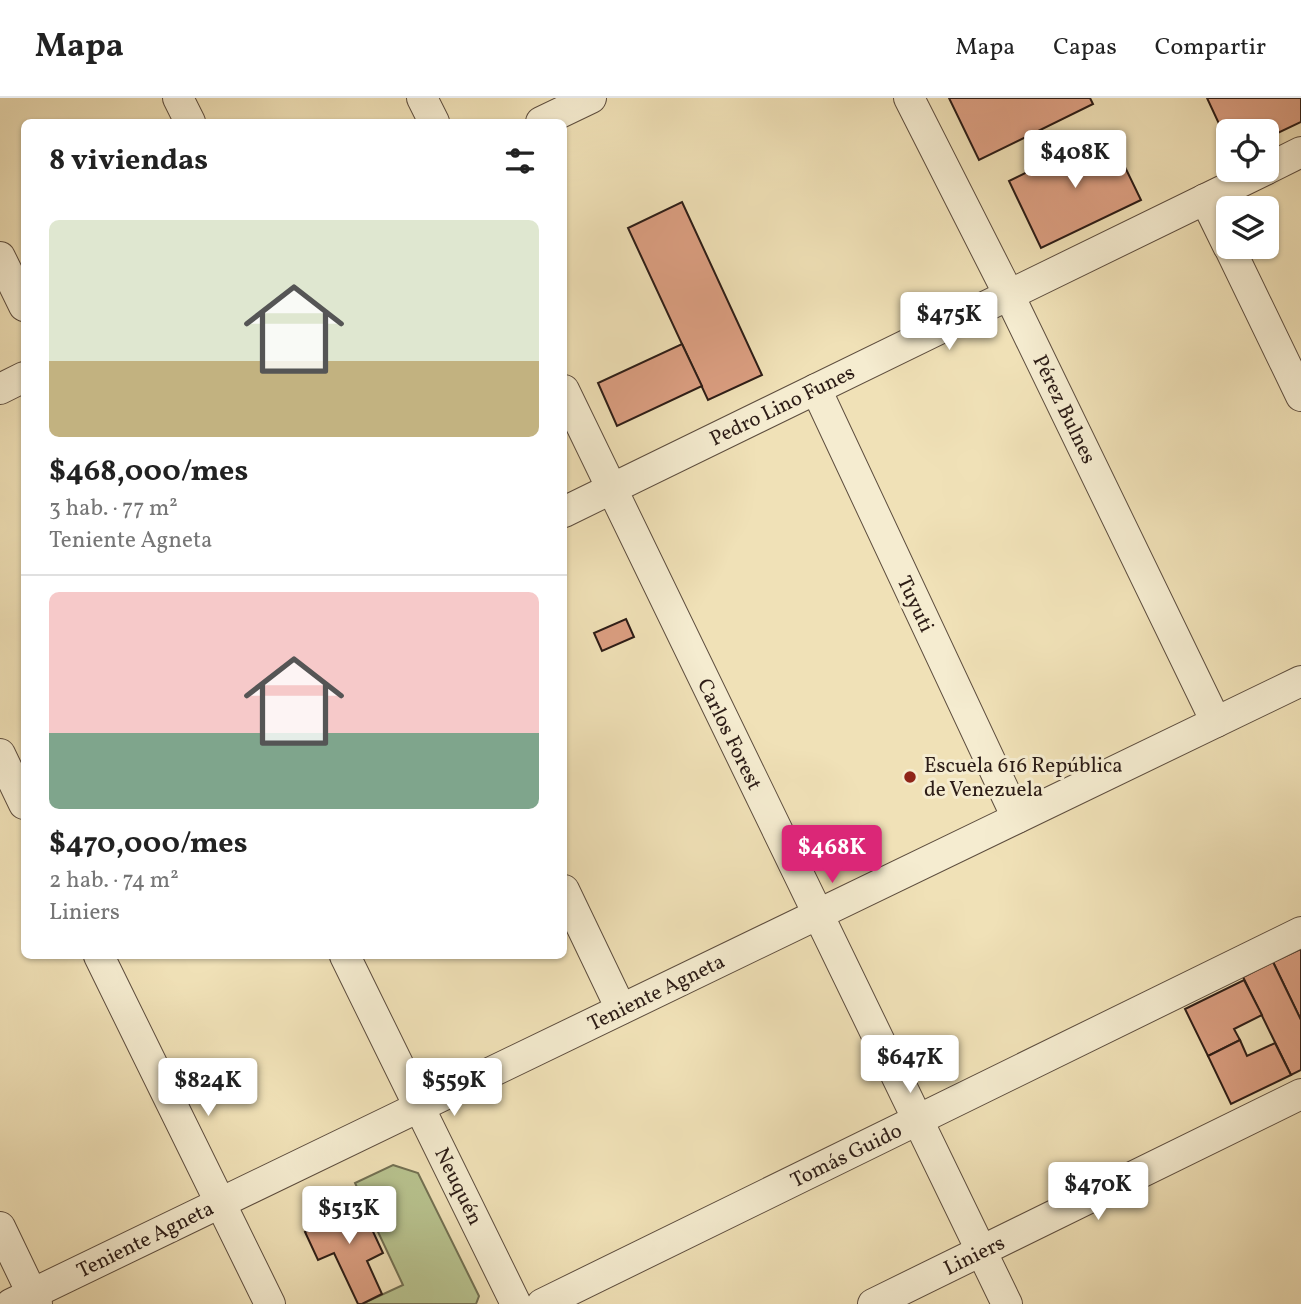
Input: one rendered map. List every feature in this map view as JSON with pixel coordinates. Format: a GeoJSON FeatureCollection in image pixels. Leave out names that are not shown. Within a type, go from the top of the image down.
{"type":"FeatureCollection","features":[{"type":"Feature","properties":{"kind":"street"},"geometry":{"type":"LineString","coordinates":[[178,98],[188,119]]}},
{"type":"Feature","properties":{"kind":"street"},"geometry":{"type":"LineString","coordinates":[[422,98],[432,119]]}},
{"type":"Feature","properties":{"kind":"street"},"geometry":{"type":"LineString","coordinates":[[547,119],[591,98]]}},
{"type":"Feature","properties":{"kind":"street","name":"Pérez Bulnes"},"geometry":{"type":"LineString","coordinates":[[909,98],[1009,295],[1216,722]]}},
{"type":"Feature","properties":{"kind":"street","name":"Pedro Lino Funes"},"geometry":{"type":"LineString","coordinates":[[1279,163],[1301,152]]}},
{"type":"Feature","properties":{"kind":"street","name":"Pedro Lino Funes"},"geometry":{"type":"LineString","coordinates":[[567,510],[1240,182]]}},
{"type":"Feature","properties":{"kind":"street"},"geometry":{"type":"LineString","coordinates":[[1206,199],[1216,219]]}},
{"type":"Feature","properties":{"kind":"street"},"geometry":{"type":"LineString","coordinates":[[0,257],[21,300]]}},
{"type":"Feature","properties":{"kind":"street"},"geometry":{"type":"LineString","coordinates":[[1235,259],[1301,396]]}},
{"type":"Feature","properties":{"kind":"street"},"geometry":{"type":"LineString","coordinates":[[0,389],[21,378]]}},
{"type":"Feature","properties":{"kind":"street","name":"Tuyuti"},"geometry":{"type":"LineString","coordinates":[[816,389],[1017,818]]}},
{"type":"Feature","properties":{"kind":"street","name":"Carlos Forest"},"geometry":{"type":"LineString","coordinates":[[567,396],[1007,1304]]}},
{"type":"Feature","properties":{"kind":"street","name":"Teniente Agneta"},"geometry":{"type":"LineString","coordinates":[[27,1300],[221,1202],[1301,681]]}},
{"type":"Feature","properties":{"kind":"street"},"geometry":{"type":"LineString","coordinates":[[0,754],[16,787]]}},
{"type":"Feature","properties":{"kind":"street"},"geometry":{"type":"LineString","coordinates":[[567,896],[621,1009]]}},
{"type":"Feature","properties":{"kind":"street","name":"Tomás Guido"},"geometry":{"type":"LineString","coordinates":[[542,1304],[1301,932]]}},
{"type":"Feature","properties":{"kind":"street"},"geometry":{"type":"LineString","coordinates":[[100,959],[270,1304]]}},
{"type":"Feature","properties":{"kind":"street","name":"Neuquén"},"geometry":{"type":"LineString","coordinates":[[346,959],[516,1304]]}},
{"type":"Feature","properties":{"kind":"street","name":"Liniers"},"geometry":{"type":"LineString","coordinates":[[873,1304],[1301,1094]]}},
{"type":"Feature","properties":{"kind":"street"},"geometry":{"type":"LineString","coordinates":[[0,1227],[27,1300]]}},
{"type":"Feature","properties":{"kind":"green space"},"geometry":{"type":"Polygon","coordinates":[[[393,1165],[418,1173],[479,1296],[476,1304],[362,1304],[403,1285],[355,1183],[393,1165]]]}},
{"type":"Feature","properties":{"kind":"building"},"geometry":{"type":"Polygon","coordinates":[[[949,98],[1090,98],[1093,104],[979,160],[949,98]]]}},
{"type":"Feature","properties":{"kind":"building"},"geometry":{"type":"Polygon","coordinates":[[[1207,98],[1301,98],[1301,122],[1279,132],[1279,119],[1217,119],[1207,98]]]}},
{"type":"Feature","properties":{"kind":"building"},"geometry":{"type":"Polygon","coordinates":[[[1108,132],[1141,200],[1041,248],[1009,181],[1108,132]]]}},
{"type":"Feature","properties":{"kind":"building"},"geometry":{"type":"Polygon","coordinates":[[[682,202],[762,375],[708,400],[628,228],[682,202]]]}},
{"type":"Feature","properties":{"kind":"building"},"geometry":{"type":"Polygon","coordinates":[[[682,344],[702,386],[617,426],[598,383],[682,344]]]}},
{"type":"Feature","properties":{"kind":"building"},"geometry":{"type":"Polygon","coordinates":[[[626,619],[634,637],[602,651],[594,633],[626,619]]]}},
{"type":"Feature","properties":{"kind":"building"},"geometry":{"type":"Polygon","coordinates":[[[1301,949],[1301,1020],[1273,962],[1301,949]]]}},
{"type":"Feature","properties":{"kind":"building"},"geometry":{"type":"Polygon","coordinates":[[[1273,962],[1301,1020],[1301,1070],[1291,1075],[1243,977],[1273,962]]]}},
{"type":"Feature","properties":{"kind":"building"},"geometry":{"type":"Polygon","coordinates":[[[1244,980],[1262,1015],[1234,1029],[1240,1040],[1208,1056],[1185,1009],[1244,980]]]}},
{"type":"Feature","properties":{"kind":"building"},"geometry":{"type":"Polygon","coordinates":[[[1240,1040],[1247,1056],[1275,1043],[1291,1075],[1231,1104],[1208,1056],[1240,1040]]]}},
{"type":"Feature","properties":{"kind":"building"},"geometry":{"type":"Polygon","coordinates":[[[356,1195],[383,1253],[367,1261],[382,1294],[362,1304],[358,1304],[334,1253],[318,1260],[305,1232],[329,1221],[323,1210],[356,1195]]]}},
{"type":"Feature","properties":{"kind":"place","name":"Escuela 616 República de Venezuela"},"geometry":{"type":"Point","coordinates":[910,777]}}]}
